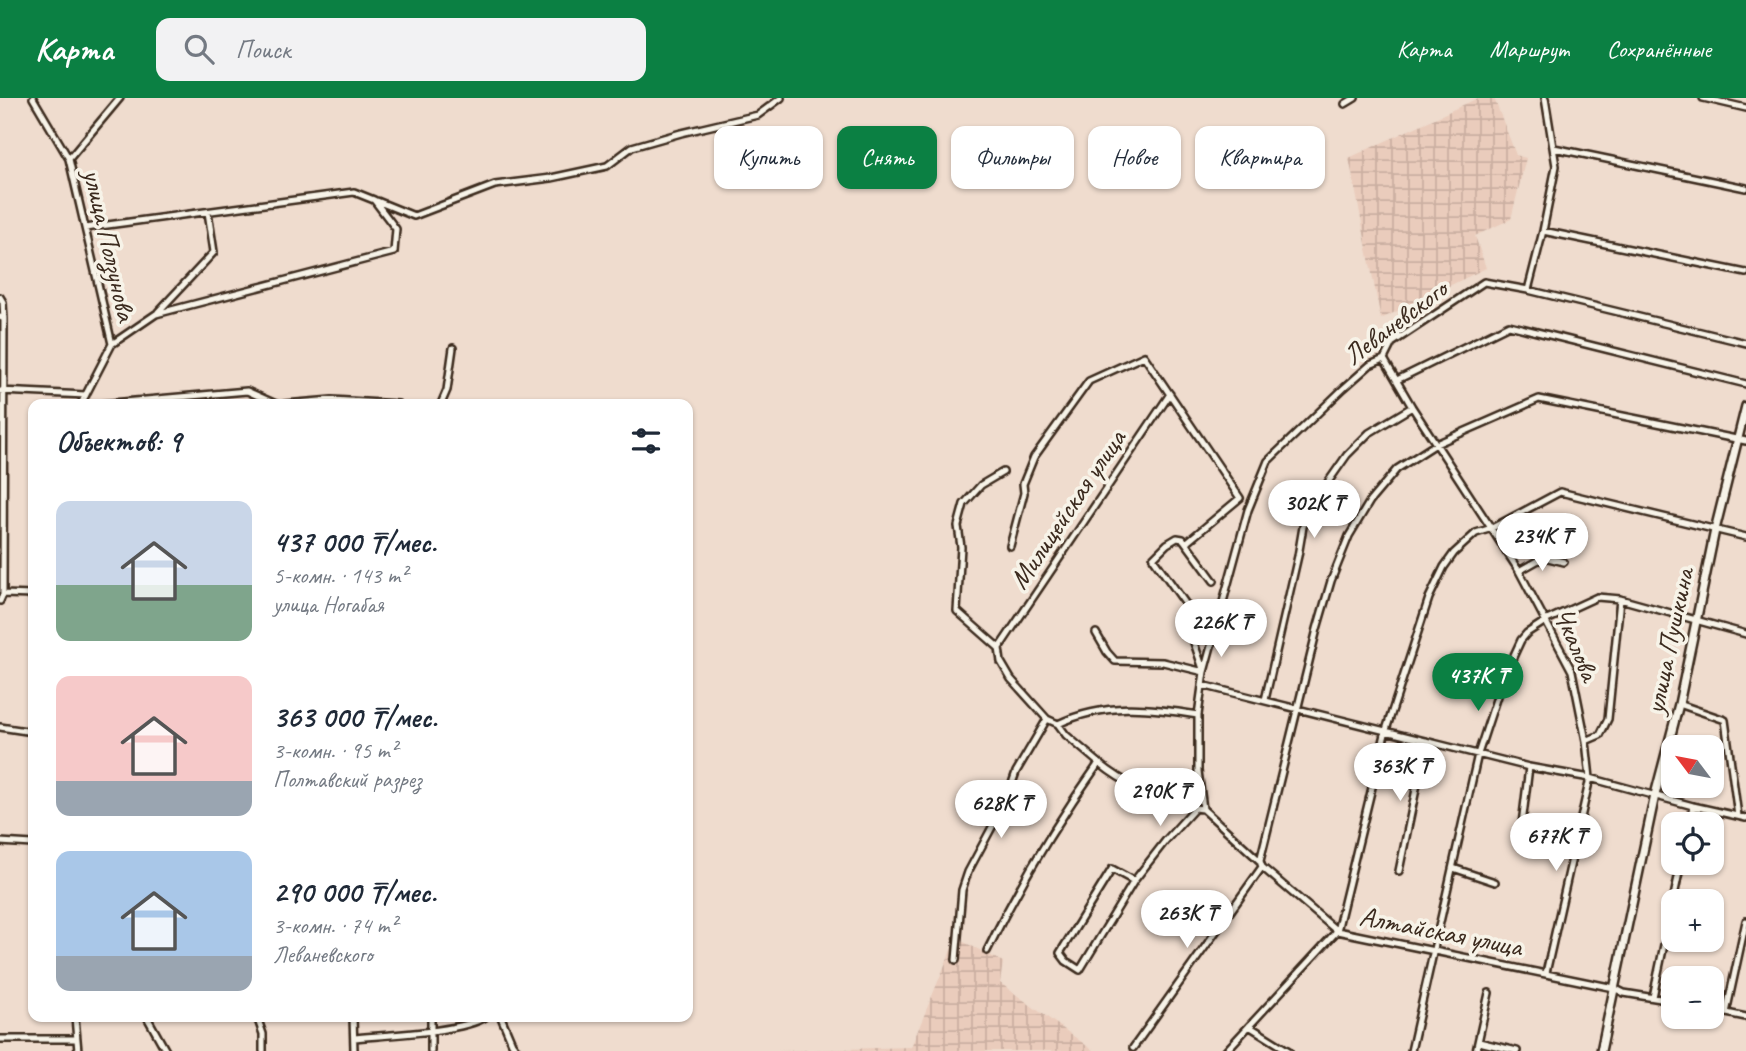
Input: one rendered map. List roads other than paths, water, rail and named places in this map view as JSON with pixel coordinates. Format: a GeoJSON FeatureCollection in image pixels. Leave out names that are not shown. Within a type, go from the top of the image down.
{"type":"FeatureCollection","features":[{"type":"Feature","properties":{"kind":"street","name":"улица Ползунова"},"geometry":{"type":"LineString","coordinates":[[33,98],[69,159],[112,344],[84,399]]}},
{"type":"Feature","properties":{"kind":"street"},"geometry":{"type":"LineString","coordinates":[[69,159],[120,98]]}},
{"type":"Feature","properties":{"kind":"street"},"geometry":{"type":"LineString","coordinates":[[85,228],[354,192],[414,216],[495,185],[551,178],[607,166],[632,147],[758,116],[781,98]]}},
{"type":"Feature","properties":{"kind":"street"},"geometry":{"type":"LineString","coordinates":[[1345,104],[1356,98]]}},
{"type":"Feature","properties":{"kind":"street"},"geometry":{"type":"LineString","coordinates":[[1528,290],[1556,166],[1545,98]]}},
{"type":"Feature","properties":{"kind":"street"},"geometry":{"type":"LineString","coordinates":[[1703,98],[1746,107]]}},
{"type":"Feature","properties":{"kind":"street"},"geometry":{"type":"LineString","coordinates":[[1554,148],[1746,188]]}},
{"type":"Feature","properties":{"kind":"street"},"geometry":{"type":"LineString","coordinates":[[156,314],[394,252],[396,229],[374,201]]}},
{"type":"Feature","properties":{"kind":"street"},"geometry":{"type":"LineString","coordinates":[[112,344],[156,314],[214,252],[208,212]]}},
{"type":"Feature","properties":{"kind":"street"},"geometry":{"type":"LineString","coordinates":[[1543,231],[1746,273]]}},
{"type":"Feature","properties":{"kind":"street","name":"Леваневского"},"geometry":{"type":"LineString","coordinates":[[1203,809],[1198,771],[1198,715],[1202,685],[1248,510],[1268,461],[1370,365],[1384,359],[1392,343],[1484,282],[1528,290],[1746,343]]}},
{"type":"Feature","properties":{"kind":"street"},"geometry":{"type":"LineString","coordinates":[[0,297],[3,302],[1,598],[28,595]]}},
{"type":"Feature","properties":{"kind":"street"},"geometry":{"type":"LineString","coordinates":[[1397,380],[1509,325],[1746,384]]}},
{"type":"Feature","properties":{"kind":"street"},"geometry":{"type":"LineString","coordinates":[[443,399],[453,348]]}},
{"type":"Feature","properties":{"kind":"street","name":"Леваневского"},"geometry":{"type":"LineString","coordinates":[[1144,356],[1240,498],[1186,543],[1177,538],[1153,558],[1190,610],[1191,634],[1204,672]]}},
{"type":"Feature","properties":{"kind":"street","name":"Милицейская улица"},"geometry":{"type":"LineString","coordinates":[[1010,546],[1024,493],[1023,484],[1034,457],[1089,381],[1144,356]]}},
{"type":"Feature","properties":{"kind":"street","name":"Чкалова"},"geometry":{"type":"LineString","coordinates":[[1384,359],[1412,407],[1519,571],[1572,671],[1587,741],[1590,778],[1546,973]]}},
{"type":"Feature","properties":{"kind":"street"},"geometry":{"type":"LineString","coordinates":[[2,391],[86,395]]}},
{"type":"Feature","properties":{"kind":"street"},"geometry":{"type":"LineString","coordinates":[[157,399],[247,391],[265,399]]}},
{"type":"Feature","properties":{"kind":"street","name":"Милицейская улица"},"geometry":{"type":"LineString","coordinates":[[999,648],[1170,394]]}},
{"type":"Feature","properties":{"kind":"street"},"geometry":{"type":"LineString","coordinates":[[1133,1048],[1261,864],[1324,605],[1349,536],[1370,501],[1397,469],[1436,444],[1539,399],[1742,440]]}},
{"type":"Feature","properties":{"kind":"street","name":"улица Пушкина"},"geometry":{"type":"LineString","coordinates":[[1601,1051],[1715,530],[1742,440],[1746,406]]}},
{"type":"Feature","properties":{"kind":"street"},"geometry":{"type":"LineString","coordinates":[[1265,700],[1298,556],[1304,515],[1347,455],[1369,433],[1412,407]]}},
{"type":"Feature","properties":{"kind":"street","name":"Милицейская улица"},"geometry":{"type":"LineString","coordinates":[[1003,472],[981,485],[964,504],[958,526],[961,547],[957,611],[999,648],[1001,662],[1011,679],[1047,719]]}},
{"type":"Feature","properties":{"kind":"street"},"geometry":{"type":"LineString","coordinates":[[1226,1051],[1336,931],[1387,730],[1429,598],[1454,553],[1476,533],[1492,528],[1560,492],[1746,537]]}},
{"type":"Feature","properties":{"kind":"street"},"geometry":{"type":"LineString","coordinates":[[1186,543],[1214,580]]}},
{"type":"Feature","properties":{"kind":"street"},"geometry":{"type":"LineString","coordinates":[[1519,571],[1544,557],[1564,562]]}},
{"type":"Feature","properties":{"kind":"street"},"geometry":{"type":"LineString","coordinates":[[1411,1051],[1478,754],[1512,658],[1527,633],[1546,620],[1597,597],[1620,599],[1746,634]]}},
{"type":"Feature","properties":{"kind":"street"},"geometry":{"type":"LineString","coordinates":[[1587,741],[1600,735],[1608,719],[1620,599]]}},
{"type":"Feature","properties":{"kind":"street"},"geometry":{"type":"LineString","coordinates":[[1096,633],[1115,661],[1163,662],[1204,672]]}},
{"type":"Feature","properties":{"kind":"street"},"geometry":{"type":"LineString","coordinates":[[1202,685],[1746,818]]}},
{"type":"Feature","properties":{"kind":"street"},"geometry":{"type":"LineString","coordinates":[[1679,704],[1726,720],[1738,816]]}},
{"type":"Feature","properties":{"kind":"street"},"geometry":{"type":"LineString","coordinates":[[1058,724],[1078,715],[1108,708],[1168,710],[1198,715]]}},
{"type":"Feature","properties":{"kind":"street"},"geometry":{"type":"LineString","coordinates":[[956,960],[962,890],[968,872],[1000,813],[1016,772],[1047,719],[1058,724],[1066,735],[1118,778],[1144,792],[1203,809]]}},
{"type":"Feature","properties":{"kind":"street"},"geometry":{"type":"LineString","coordinates":[[0,727],[28,731]]}},
{"type":"Feature","properties":{"kind":"street"},"geometry":{"type":"LineString","coordinates":[[1399,871],[1426,741]]}},
{"type":"Feature","properties":{"kind":"street"},"geometry":{"type":"LineString","coordinates":[[986,951],[1028,870],[1099,763]]}},
{"type":"Feature","properties":{"kind":"street"},"geometry":{"type":"LineString","coordinates":[[1522,824],[1529,767]]}},
{"type":"Feature","properties":{"kind":"street"},"geometry":{"type":"LineString","coordinates":[[1692,812],[1693,806]]}},
{"type":"Feature","properties":{"kind":"street"},"geometry":{"type":"LineString","coordinates":[[1133,881],[1112,869],[1060,953],[1066,961],[1080,970],[1133,881],[1195,808]]}},
{"type":"Feature","properties":{"kind":"street","name":"Алтайская улица"},"geometry":{"type":"LineString","coordinates":[[1203,809],[1336,931],[1661,999]]}},
{"type":"Feature","properties":{"kind":"street"},"geometry":{"type":"LineString","coordinates":[[0,842],[28,844]]}},
{"type":"Feature","properties":{"kind":"street"},"geometry":{"type":"LineString","coordinates":[[1453,868],[1495,883]]}},
{"type":"Feature","properties":{"kind":"street"},"geometry":{"type":"LineString","coordinates":[[1746,921],[1726,1013],[1746,1017]]}},
{"type":"Feature","properties":{"kind":"street"},"geometry":{"type":"LineString","coordinates":[[1653,997],[1662,952]]}},
{"type":"Feature","properties":{"kind":"street"},"geometry":{"type":"LineString","coordinates":[[1476,1051],[1489,993]]}},
{"type":"Feature","properties":{"kind":"street"},"geometry":{"type":"LineString","coordinates":[[75,1022],[78,1051]]}},
{"type":"Feature","properties":{"kind":"street"},"geometry":{"type":"LineString","coordinates":[[150,1022],[166,1051]]}},
{"type":"Feature","properties":{"kind":"street"},"geometry":{"type":"LineString","coordinates":[[259,1022],[264,1034],[263,1051]]}},
{"type":"Feature","properties":{"kind":"street"},"geometry":{"type":"LineString","coordinates":[[353,1022],[354,1051]]}},
{"type":"Feature","properties":{"kind":"street"},"geometry":{"type":"LineString","coordinates":[[431,1022],[431,1051]]}},
{"type":"Feature","properties":{"kind":"street"},"geometry":{"type":"LineString","coordinates":[[354,1038],[477,1022]]}},
{"type":"Feature","properties":{"kind":"street"},"geometry":{"type":"LineString","coordinates":[[503,1022],[518,1051]]}},
{"type":"Feature","properties":{"kind":"street"},"geometry":{"type":"LineString","coordinates":[[1249,1026],[1289,1051]]}},
{"type":"Feature","properties":{"kind":"street"},"geometry":{"type":"LineString","coordinates":[[0,1039],[76,1039]]}},
{"type":"Feature","properties":{"kind":"street"},"geometry":{"type":"LineString","coordinates":[[1479,1042],[1517,1051]]}}]}
